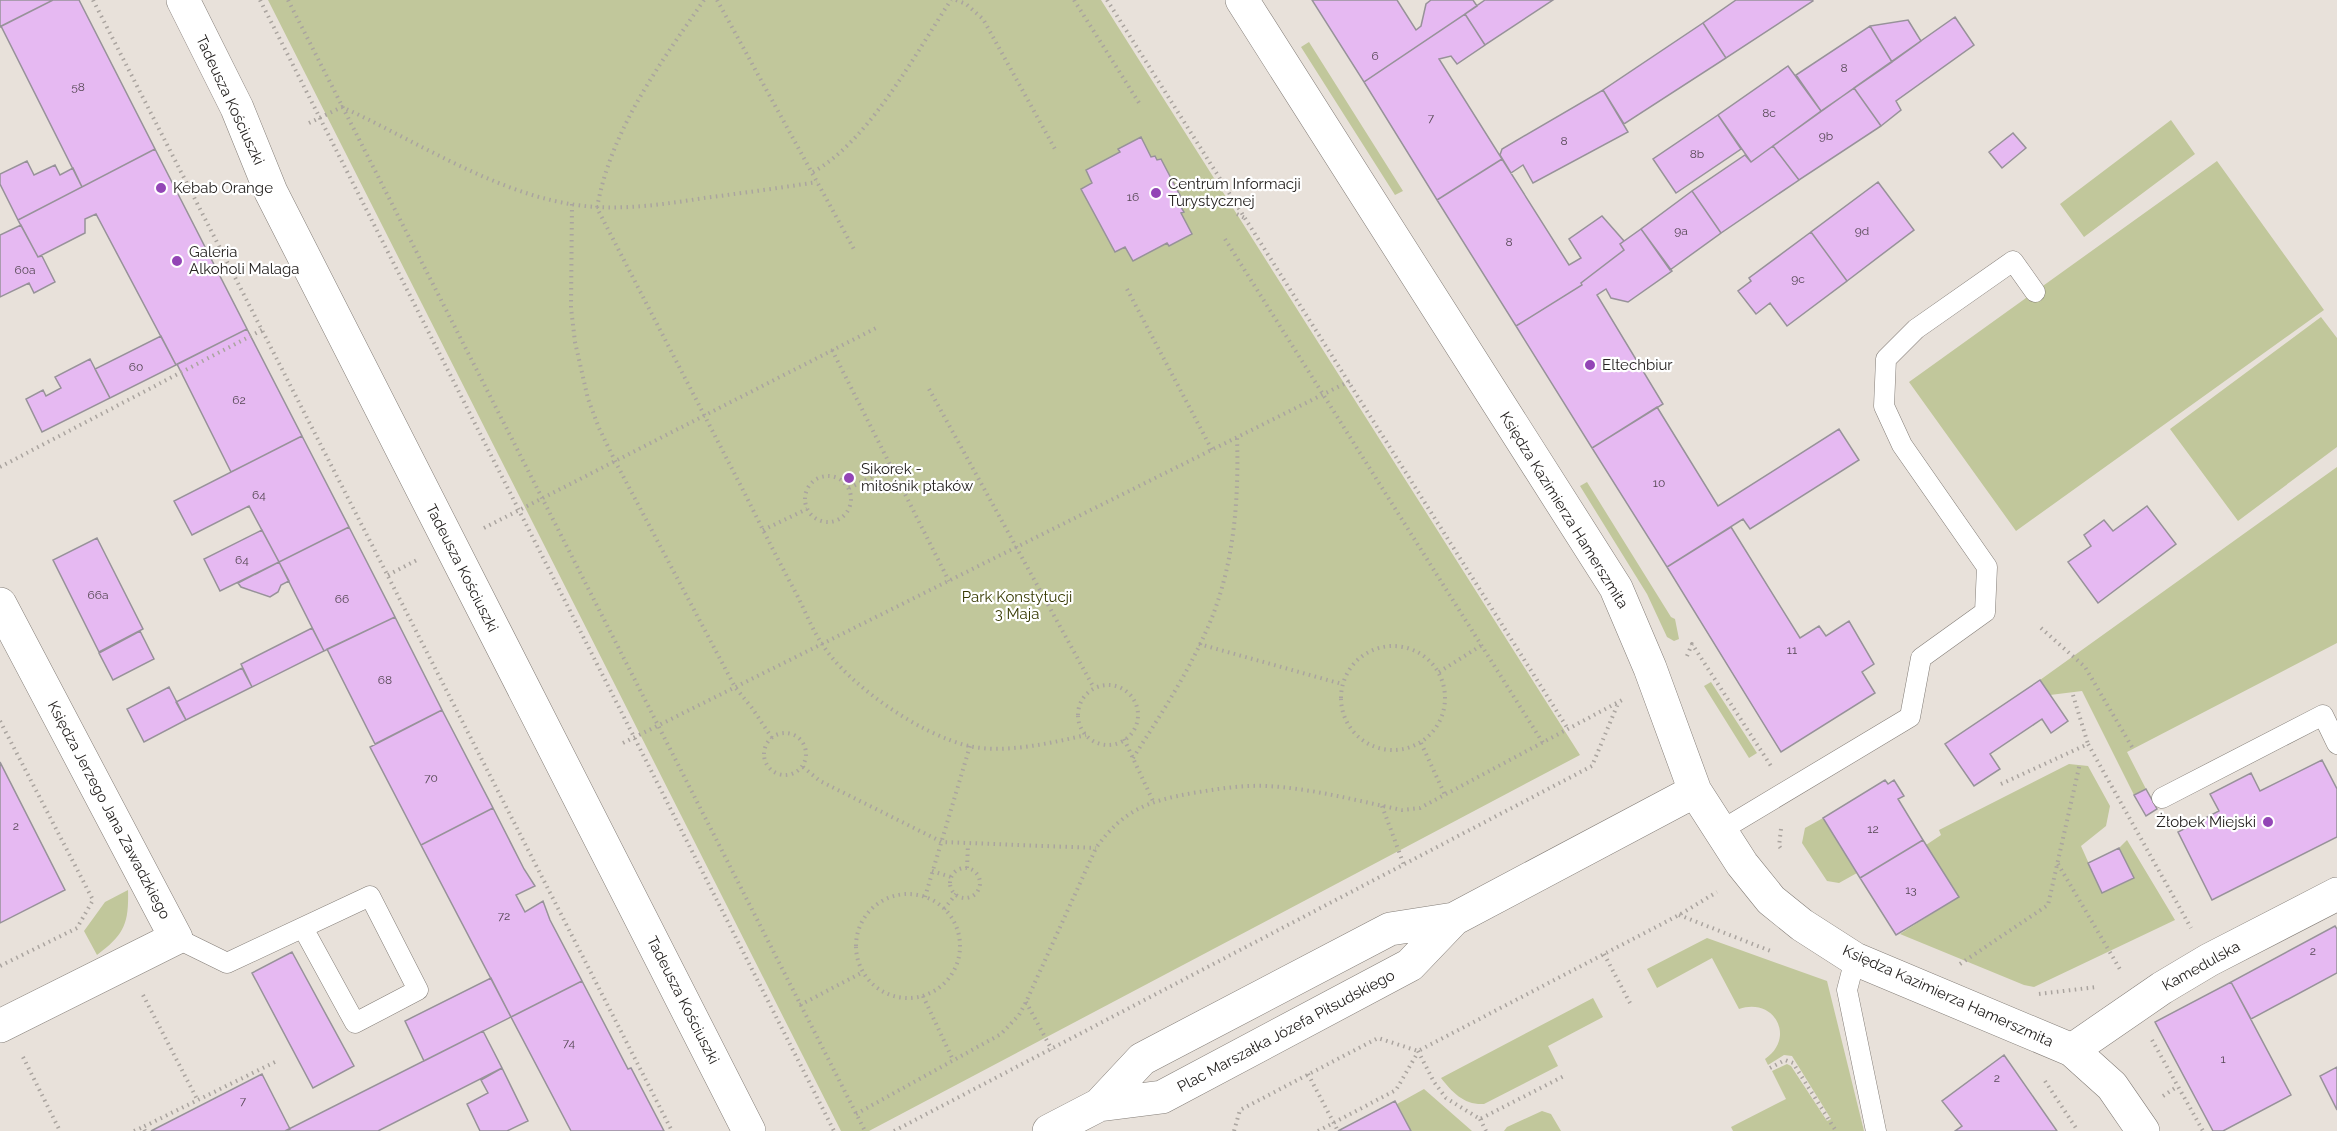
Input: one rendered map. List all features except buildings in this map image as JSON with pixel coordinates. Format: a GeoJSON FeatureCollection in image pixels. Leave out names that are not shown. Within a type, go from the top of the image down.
{"type":"FeatureCollection","features":[{"type":"Feature","properties":{"kind":"street","name":"Tadeusza Kościuszki"},"geometry":{"type":"LineString","coordinates":[[183,0],[237,108],[271,192],[749,1131]]}},
{"type":"Feature","properties":{"kind":"street","name":"Księdza Kazimierza Hamerszmita"},"geometry":{"type":"LineString","coordinates":[[1242,0],[1616,588],[1650,669],[1695,791],[1742,864],[1771,900],[1802,925],[1855,959],[2072,1050],[2112,1086],[2143,1131]]}},
{"type":"Feature","properties":{"kind":"street","name":"Księdza Jerzego Jana Zawadzkiego"},"geometry":{"type":"LineString","coordinates":[[0,604],[176,938],[0,1026]]}},
{"type":"Feature","properties":{"kind":"street","name":"Plac Marszałka Józefa Piłsudskiego"},"geometry":{"type":"LineString","coordinates":[[1049,1131],[1099,1105],[1162,1097],[1410,964],[1454,919],[1695,791]]}},
{"type":"Feature","properties":{"kind":"street","name":"Kamedulska"},"geometry":{"type":"LineString","coordinates":[[2072,1050],[2162,988],[2209,960],[2337,894]]}},
{"type":"Feature","properties":{"kind":"lane"},"geometry":{"type":"LineString","coordinates":[[1720,831],[1910,717],[1920,658],[1985,612],[1987,567],[1902,445],[1884,406],[1886,359],[1916,329],[2013,261],[2035,292]]}},
{"type":"Feature","properties":{"kind":"lane"},"geometry":{"type":"LineString","coordinates":[[2162,798],[2323,715],[2337,744]]}},
{"type":"Feature","properties":{"kind":"lane"},"geometry":{"type":"LineString","coordinates":[[176,938],[227,963],[370,896],[418,990],[355,1023],[303,928]]}},
{"type":"Feature","properties":{"kind":"lane"},"geometry":{"type":"LineString","coordinates":[[1855,959],[1847,990],[1876,1131]]}},
{"type":"Feature","properties":{"kind":"path"},"geometry":{"type":"LineString","coordinates":[[93,0],[672,1131]]}},
{"type":"Feature","properties":{"kind":"path"},"geometry":{"type":"LineString","coordinates":[[260,0],[834,1131]]}},
{"type":"Feature","properties":{"kind":"path"},"geometry":{"type":"LineString","coordinates":[[288,0],[865,1131]]}},
{"type":"Feature","properties":{"kind":"path"},"geometry":{"type":"LineString","coordinates":[[704,0],[648,83],[618,137],[600,188],[597,208],[822,644],[846,671],[878,700],[904,718],[970,746],[993,748],[1048,743],[1086,735]]}},
{"type":"Feature","properties":{"kind":"path"},"geometry":{"type":"LineString","coordinates":[[717,0],[855,251]]}},
{"type":"Feature","properties":{"kind":"path"},"geometry":{"type":"LineString","coordinates":[[813,172],[842,153],[858,135],[953,0],[966,4],[983,19],[1055,149]]}},
{"type":"Feature","properties":{"kind":"path"},"geometry":{"type":"LineString","coordinates":[[1074,0],[1141,106]]}},
{"type":"Feature","properties":{"kind":"path"},"geometry":{"type":"LineString","coordinates":[[1107,0],[1568,729]]}},
{"type":"Feature","properties":{"kind":"path"},"geometry":{"type":"LineString","coordinates":[[309,123],[342,107]]}},
{"type":"Feature","properties":{"kind":"path"},"geometry":{"type":"LineString","coordinates":[[342,107],[480,175],[530,194],[597,208],[632,208],[817,182]]}},
{"type":"Feature","properties":{"kind":"path"},"geometry":{"type":"LineString","coordinates":[[572,204],[571,308],[574,342],[588,399],[615,461],[735,687],[772,738]]}},
{"type":"Feature","properties":{"kind":"path"},"geometry":{"type":"LineString","coordinates":[[1237,214],[1245,219]]}},
{"type":"Feature","properties":{"kind":"path"},"geometry":{"type":"LineString","coordinates":[[1225,239],[1543,743]]}},
{"type":"Feature","properties":{"kind":"path"},"geometry":{"type":"LineString","coordinates":[[1127,289],[1212,450]]}},
{"type":"Feature","properties":{"kind":"path"},"geometry":{"type":"LineString","coordinates":[[479,530],[876,328]]}},
{"type":"Feature","properties":{"kind":"path"},"geometry":{"type":"LineString","coordinates":[[0,467],[262,330]]}},
{"type":"Feature","properties":{"kind":"path"},"geometry":{"type":"LineString","coordinates":[[832,350],[949,580]]}},
{"type":"Feature","properties":{"kind":"path"},"geometry":{"type":"LineString","coordinates":[[623,743],[1350,381]]}},
{"type":"Feature","properties":{"kind":"path"},"geometry":{"type":"LineString","coordinates":[[929,389],[1094,688]]}},
{"type":"Feature","properties":{"kind":"path"},"geometry":{"type":"LineString","coordinates":[[1133,758],[1165,708],[1199,644],[1217,602],[1228,560],[1238,482],[1237,437]]}},
{"type":"Feature","properties":{"kind":"path"},"geometry":{"type":"LineString","coordinates":[[849,488],[892,467]]}},
{"type":"Feature","properties":{"kind":"path"},"geometry":{"type":"LineString","coordinates":[[830,476],[843,482],[849,488],[851,503],[849,510],[838,521],[822,522],[809,514],[807,509],[804,500],[805,492],[815,480],[830,476]]}},
{"type":"Feature","properties":{"kind":"path"},"geometry":{"type":"LineString","coordinates":[[763,530],[807,509]]}},
{"type":"Feature","properties":{"kind":"path"},"geometry":{"type":"LineString","coordinates":[[388,575],[418,560]]}},
{"type":"Feature","properties":{"kind":"path"},"geometry":{"type":"LineString","coordinates":[[2041,628],[2085,667],[2132,747]]}},
{"type":"Feature","properties":{"kind":"path"},"geometry":{"type":"LineString","coordinates":[[1199,644],[1342,684]]}},
{"type":"Feature","properties":{"kind":"path"},"geometry":{"type":"LineString","coordinates":[[1692,644],[1786,790],[1779,846],[1784,854]]}},
{"type":"Feature","properties":{"kind":"path"},"geometry":{"type":"LineString","coordinates":[[1395,645],[1412,649],[1427,657],[1439,672],[1444,685],[1446,701],[1442,717],[1435,730],[1421,743],[1392,751],[1376,748],[1362,740],[1350,729],[1343,715],[1340,699],[1342,684],[1350,667],[1362,655],[1378,647],[1395,645]]}},
{"type":"Feature","properties":{"kind":"path"},"geometry":{"type":"LineString","coordinates":[[1439,672],[1482,645]]}},
{"type":"Feature","properties":{"kind":"path"},"geometry":{"type":"LineString","coordinates":[[1111,685],[1120,687],[1134,701],[1137,720],[1134,729],[1124,739],[1111,744],[1102,744],[1086,735],[1081,727],[1078,710],[1085,695],[1094,688],[1111,685]]}},
{"type":"Feature","properties":{"kind":"path"},"geometry":{"type":"LineString","coordinates":[[2073,694],[2088,744],[2209,960]]}},
{"type":"Feature","properties":{"kind":"path"},"geometry":{"type":"LineString","coordinates":[[856,1114],[1001,1034],[1019,1015],[1026,1002],[1096,848],[1122,818],[1153,801],[1225,788],[1266,786],[1412,810],[1420,808],[1543,743],[1619,700],[1592,766],[894,1131]]}},
{"type":"Feature","properties":{"kind":"path"},"geometry":{"type":"LineString","coordinates":[[0,721],[93,900],[77,928],[0,966]]}},
{"type":"Feature","properties":{"kind":"path"},"geometry":{"type":"LineString","coordinates":[[784,734],[797,736],[805,747],[803,766],[791,774],[784,775],[771,770],[765,757],[765,750],[772,738],[784,734]]}},
{"type":"Feature","properties":{"kind":"path"},"geometry":{"type":"LineString","coordinates":[[1124,739],[1153,801]]}},
{"type":"Feature","properties":{"kind":"path"},"geometry":{"type":"LineString","coordinates":[[1421,743],[1445,795]]}},
{"type":"Feature","properties":{"kind":"path"},"geometry":{"type":"LineString","coordinates":[[2001,784],[2088,744]]}},
{"type":"Feature","properties":{"kind":"path"},"geometry":{"type":"LineString","coordinates":[[925,897],[970,746]]}},
{"type":"Feature","properties":{"kind":"path"},"geometry":{"type":"LineString","coordinates":[[1968,969],[1958,965],[2048,905],[2080,763]]}},
{"type":"Feature","properties":{"kind":"path"},"geometry":{"type":"LineString","coordinates":[[803,766],[820,780],[942,842],[1096,848]]}},
{"type":"Feature","properties":{"kind":"path"},"geometry":{"type":"LineString","coordinates":[[1382,806],[1404,866]]}},
{"type":"Feature","properties":{"kind":"path"},"geometry":{"type":"LineString","coordinates":[[967,868],[968,844]]}},
{"type":"Feature","properties":{"kind":"path"},"geometry":{"type":"LineString","coordinates":[[2057,863],[2125,978],[2149,965],[2162,988]]}},
{"type":"Feature","properties":{"kind":"path"},"geometry":{"type":"LineString","coordinates":[[967,868],[976,872],[978,876],[976,894],[966,898],[956,894],[951,888],[951,877],[958,870],[967,868]]}},
{"type":"Feature","properties":{"kind":"path"},"geometry":{"type":"LineString","coordinates":[[932,871],[951,877]]}},
{"type":"Feature","properties":{"kind":"path"},"geometry":{"type":"LineString","coordinates":[[909,894],[925,897],[944,909],[951,916],[958,931],[960,947],[958,963],[945,982],[923,996],[910,998],[895,996],[882,990],[863,972],[857,951],[858,934],[865,918],[877,905],[892,897],[909,894]]}},
{"type":"Feature","properties":{"kind":"path"},"geometry":{"type":"LineString","coordinates":[[944,909],[956,894]]}},
{"type":"Feature","properties":{"kind":"path"},"geometry":{"type":"LineString","coordinates":[[1318,1131],[1396,1090],[1418,1051],[1679,915]]}},
{"type":"Feature","properties":{"kind":"path"},"geometry":{"type":"LineString","coordinates":[[1604,954],[1630,1003]]}},
{"type":"Feature","properties":{"kind":"path"},"geometry":{"type":"LineString","coordinates":[[127,963],[198,1101]]}},
{"type":"Feature","properties":{"kind":"path"},"geometry":{"type":"LineString","coordinates":[[800,1005],[863,972]]}},
{"type":"Feature","properties":{"kind":"path"},"geometry":{"type":"LineString","coordinates":[[2035,994],[2050,994],[2101,986]]}},
{"type":"Feature","properties":{"kind":"path"},"geometry":{"type":"LineString","coordinates":[[923,996],[953,1060]]}},
{"type":"Feature","properties":{"kind":"path"},"geometry":{"type":"LineString","coordinates":[[1026,1002],[1052,1050]]}},
{"type":"Feature","properties":{"kind":"path"},"geometry":{"type":"LineString","coordinates":[[2150,1037],[2203,1131]]}},
{"type":"Feature","properties":{"kind":"path"},"geometry":{"type":"LineString","coordinates":[[1234,1131],[1240,1110],[1377,1038],[1418,1051],[1434,1082],[1446,1098],[1480,1119],[1486,1131]]}},
{"type":"Feature","properties":{"kind":"path"},"geometry":{"type":"LineString","coordinates":[[22,1056],[60,1131]]}},
{"type":"Feature","properties":{"kind":"path"},"geometry":{"type":"LineString","coordinates":[[1770,1068],[1785,1060],[1793,1063],[1836,1131]]}},
{"type":"Feature","properties":{"kind":"path"},"geometry":{"type":"LineString","coordinates":[[134,1131],[144,1129],[277,1061]]}},
{"type":"Feature","properties":{"kind":"path"},"geometry":{"type":"LineString","coordinates":[[1308,1074],[1338,1131]]}},
{"type":"Feature","properties":{"kind":"path"},"geometry":{"type":"LineString","coordinates":[[1480,1119],[1564,1076]]}},
{"type":"Feature","properties":{"kind":"green space","name":"Park Konstytucji 3 Maja"},"geometry":{"type":"Polygon","coordinates":[[[268,0],[1101,0],[1580,755],[869,1131],[841,1131],[268,0]]]}},
{"type":"Feature","properties":{"kind":"green space"},"geometry":{"type":"Polygon","coordinates":[[[1309,42],[1403,191],[1395,195],[1301,47],[1309,42]]]}},
{"type":"Feature","properties":{"kind":"green space"},"geometry":{"type":"Polygon","coordinates":[[[2171,120],[2195,154],[2084,237],[2060,204],[2171,120]]]}},
{"type":"Feature","properties":{"kind":"green space"},"geometry":{"type":"Polygon","coordinates":[[[2217,161],[2324,310],[2016,531],[1909,382],[2217,161]]]}},
{"type":"Feature","properties":{"kind":"green space"},"geometry":{"type":"Polygon","coordinates":[[[2321,317],[2337,338],[2337,447],[2238,521],[2170,429],[2321,317]]]}},
{"type":"Feature","properties":{"kind":"green space"},"geometry":{"type":"Polygon","coordinates":[[[2337,467],[2337,643],[2127,752],[2146,789],[2134,795],[2082,691],[2050,695],[2040,680],[2337,467]]]}},
{"type":"Feature","properties":{"kind":"green space"},"geometry":{"type":"Polygon","coordinates":[[[1587,482],[1671,617],[1675,619],[1679,639],[1674,641],[1667,637],[1647,594],[1580,486],[1587,482]]]}},
{"type":"Feature","properties":{"kind":"green space"},"geometry":{"type":"Polygon","coordinates":[[[1711,682],[1757,753],[1749,758],[1704,686],[1711,682]]]}},
{"type":"Feature","properties":{"kind":"green space"},"geometry":{"type":"Polygon","coordinates":[[[2069,764],[2088,766],[2110,806],[2106,826],[2081,846],[2102,893],[2134,878],[2119,848],[2127,840],[2175,920],[2034,987],[2024,985],[1900,934],[1958,897],[1926,845],[1941,835],[1939,830],[2069,764]]]}},
{"type":"Feature","properties":{"kind":"green space"},"geometry":{"type":"Polygon","coordinates":[[[1823,818],[1857,873],[1839,883],[1827,881],[1802,843],[1805,828],[1823,818]]]}},
{"type":"Feature","properties":{"kind":"green space"},"geometry":{"type":"Polygon","coordinates":[[[128,890],[126,920],[123,928],[119,935],[97,955],[84,931],[105,902],[128,890]]]}},
{"type":"Feature","properties":{"kind":"green space"},"geometry":{"type":"Polygon","coordinates":[[[1707,938],[1827,981],[1864,1131],[1733,1131],[1731,1127],[1786,1099],[1772,1071],[1787,1064],[1791,1066],[1827,1121],[1831,1119],[1792,1056],[1784,1055],[1768,1065],[1765,1059],[1779,1041],[1780,1031],[1777,1022],[1763,1009],[1752,1007],[1739,1009],[1712,958],[1657,988],[1647,969],[1707,938]]]}},
{"type":"Feature","properties":{"kind":"green space"},"geometry":{"type":"Polygon","coordinates":[[[1593,998],[1603,1017],[1548,1046],[1558,1066],[1484,1104],[1477,1104],[1460,1097],[1441,1078],[1593,998]]]}},
{"type":"Feature","properties":{"kind":"green space"},"geometry":{"type":"Polygon","coordinates":[[[1424,1089],[1472,1131],[1411,1131],[1397,1104],[1424,1089]]]}},
{"type":"Feature","properties":{"kind":"green space"},"geometry":{"type":"Polygon","coordinates":[[[1542,1111],[1551,1114],[1561,1131],[1504,1131],[1507,1127],[1542,1111]]]}},
{"type":"Feature","properties":{"kind":"place","name":"Kebab Orange"},"geometry":{"type":"Point","coordinates":[161,188]}},
{"type":"Feature","properties":{"kind":"place","name":"Centrum Informacji Turystycznej"},"geometry":{"type":"Point","coordinates":[1156,193]}},
{"type":"Feature","properties":{"kind":"place","name":"Galeria Alkoholi Malaga"},"geometry":{"type":"Point","coordinates":[177,261]}},
{"type":"Feature","properties":{"kind":"place","name":"Eltechbiur"},"geometry":{"type":"Point","coordinates":[1590,365]}},
{"type":"Feature","properties":{"kind":"place","name":"Sikorek - miłośnik ptaków"},"geometry":{"type":"Point","coordinates":[849,478]}},
{"type":"Feature","properties":{"kind":"place","name":"Żłobek Miejski"},"geometry":{"type":"Point","coordinates":[2268,822]}}]}
